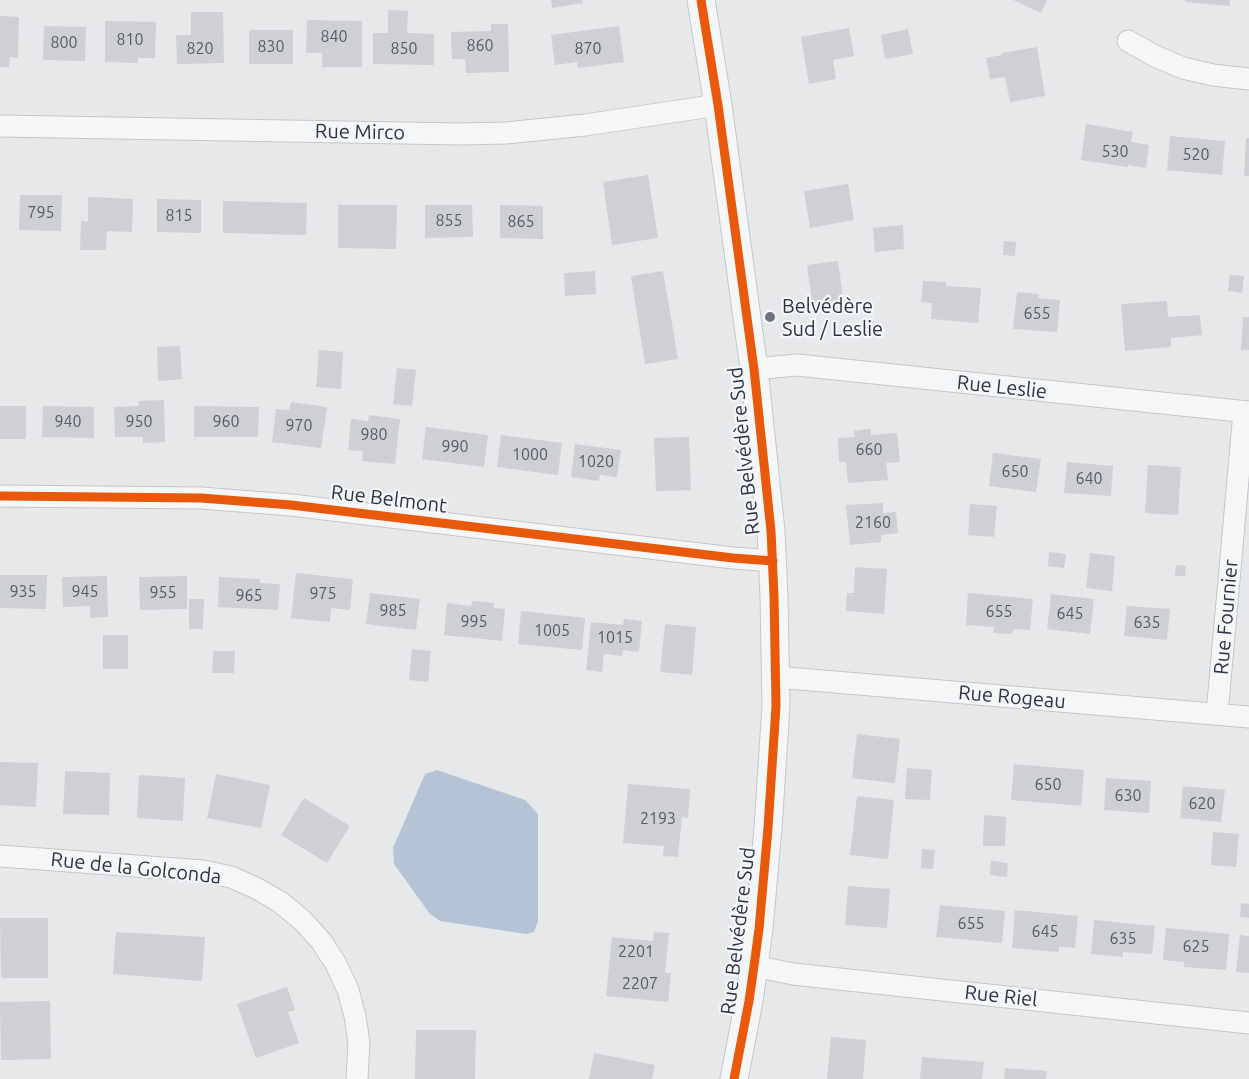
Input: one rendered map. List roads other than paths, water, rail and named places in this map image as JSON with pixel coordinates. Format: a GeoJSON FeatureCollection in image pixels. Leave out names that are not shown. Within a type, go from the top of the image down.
{"type":"FeatureCollection","features":[{"type":"Feature","properties":{"kind":"street","name":"Rue Belvédère Sud"},"geometry":{"type":"LineString","coordinates":[[701,0],[718,105],[754,369],[773,561],[776,676],[768,828],[754,966],[734,1079]]}},
{"type":"Feature","properties":{"kind":"street"},"geometry":{"type":"LineString","coordinates":[[1128,41],[1184,68],[1214,75],[1249,79]]}},
{"type":"Feature","properties":{"kind":"street","name":"Rue Mirco"},"geometry":{"type":"LineString","coordinates":[[0,126],[471,134],[543,130],[718,105]]}},
{"type":"Feature","properties":{"kind":"street","name":"Rue Leslie"},"geometry":{"type":"LineString","coordinates":[[754,369],[797,365],[1247,412]]}},
{"type":"Feature","properties":{"kind":"street","name":"Rue Fournier"},"geometry":{"type":"LineString","coordinates":[[1217,714],[1247,412]]}},
{"type":"Feature","properties":{"kind":"street","name":"Rue Belmont"},"geometry":{"type":"LineString","coordinates":[[0,496],[201,498],[291,505],[721,557],[773,561]]}},
{"type":"Feature","properties":{"kind":"street","name":"Rue Rogeau"},"geometry":{"type":"LineString","coordinates":[[776,676],[1249,717]]}},
{"type":"Feature","properties":{"kind":"street","name":"Rue de la Golconda"},"geometry":{"type":"LineString","coordinates":[[0,856],[203,871],[231,877],[280,902],[302,920],[321,941],[336,964],[348,990],[359,1043],[357,1079]]}},
{"type":"Feature","properties":{"kind":"street","name":"Rue Riel"},"geometry":{"type":"LineString","coordinates":[[754,966],[793,974],[1249,1023]]}},
{"type":"Feature","properties":{"kind":"water"},"geometry":{"type":"Polygon","coordinates":[[[437,770],[525,800],[538,814],[538,921],[534,932],[526,934],[440,921],[430,914],[394,864],[393,848],[425,774],[437,770]]]}},
{"type":"Feature","properties":{"kind":"place","name":"Belvédère Sud / Leslie"},"geometry":{"type":"Point","coordinates":[770,317]}}]}
